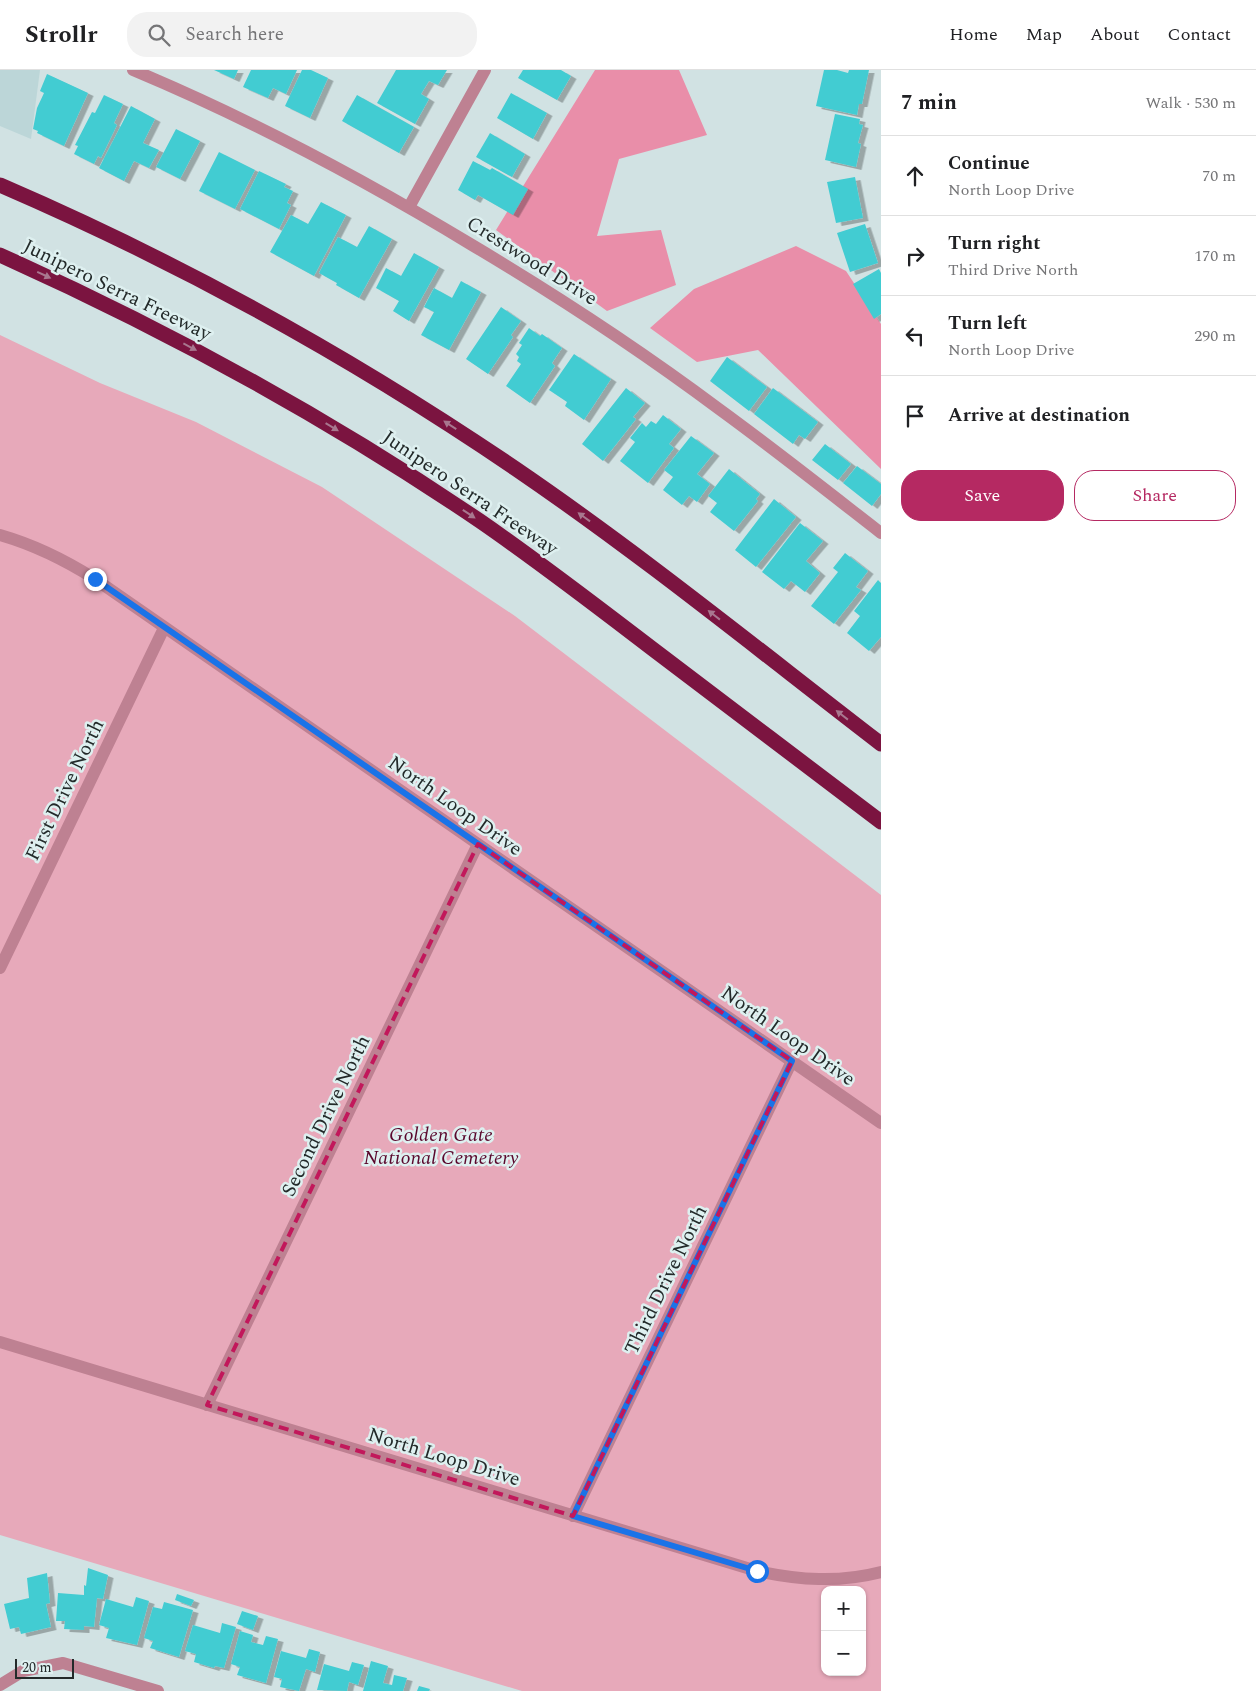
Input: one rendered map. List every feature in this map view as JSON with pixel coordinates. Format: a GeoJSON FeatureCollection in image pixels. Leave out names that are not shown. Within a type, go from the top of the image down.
{"type":"FeatureCollection","features":[{"type":"Feature","properties":{"kind":"highway"},"geometry":{"type":"LineString","coordinates":[[0,185],[116,238],[229,295],[326,349],[446,423],[606,533],[881,744]]}},
{"type":"Feature","properties":{"kind":"highway","name":"Junipero Serra Freeway"},"geometry":{"type":"LineString","coordinates":[[0,255],[111,306],[187,345],[298,407],[410,475],[550,571],[881,822]]}},
{"type":"Feature","properties":{"kind":"street","name":"Crestwood Drive"},"geometry":{"type":"LineString","coordinates":[[133,70],[246,122],[326,162],[409,207],[505,265],[606,330],[718,408],[881,533]]}},
{"type":"Feature","properties":{"kind":"street"},"geometry":{"type":"LineString","coordinates":[[409,207],[485,70]]}},
{"type":"Feature","properties":{"kind":"street","name":"North Loop Drive"},"geometry":{"type":"LineString","coordinates":[[0,535],[34,545],[66,561],[881,1122]]}},
{"type":"Feature","properties":{"kind":"street","name":"First Drive North"},"geometry":{"type":"LineString","coordinates":[[0,968],[164,628]]}},
{"type":"Feature","properties":{"kind":"street","name":"Second Drive North"},"geometry":{"type":"LineString","coordinates":[[207,1405],[478,844]]}},
{"type":"Feature","properties":{"kind":"street","name":"Third Drive North"},"geometry":{"type":"LineString","coordinates":[[573,1516],[792,1061]]}},
{"type":"Feature","properties":{"kind":"street","name":"North Loop Drive"},"geometry":{"type":"LineString","coordinates":[[0,1342],[774,1575],[812,1580],[852,1578],[881,1572]]}},
{"type":"Feature","properties":{"kind":"street"},"geometry":{"type":"LineString","coordinates":[[0,1685],[22,1671],[63,1664],[158,1691]]}},
{"type":"Feature","properties":{"kind":"highlighted area"},"geometry":{"type":"Polygon","coordinates":[[[478,844],[792,1061],[573,1516],[207,1405],[478,844]]]}},
{"type":"Feature","properties":{"kind":"shaded area"},"geometry":{"type":"Polygon","coordinates":[[[0,70],[40,70],[31,139],[0,126],[0,70]]]}},
{"type":"Feature","properties":{"kind":"shaded area"},"geometry":{"type":"Polygon","coordinates":[[[595,70],[679,70],[707,135],[619,159],[597,236],[661,230],[676,285],[607,311],[496,230],[595,70]]]}},
{"type":"Feature","properties":{"kind":"shaded area"},"geometry":{"type":"Polygon","coordinates":[[[796,246],[846,271],[881,324],[881,469],[758,350],[697,362],[650,328],[694,289],[796,246]]]}},
{"type":"Feature","properties":{"kind":"green space","name":"Golden Gate National Cemetery"},"geometry":{"type":"Polygon","coordinates":[[[0,335],[100,383],[196,422],[322,487],[515,616],[881,895],[881,1691],[522,1691],[0,1535],[0,335]]]}},
{"type":"Feature","properties":{"kind":"building"},"geometry":{"type":"Polygon","coordinates":[[[214,70],[238,70],[234,79],[214,70]]]}},
{"type":"Feature","properties":{"kind":"building"},"geometry":{"type":"Polygon","coordinates":[[[251,70],[297,70],[286,94],[273,88],[268,98],[243,87],[251,70]]]}},
{"type":"Feature","properties":{"kind":"building"},"geometry":{"type":"Polygon","coordinates":[[[302,70],[311,70],[328,78],[310,118],[285,106],[302,70]]]}},
{"type":"Feature","properties":{"kind":"building"},"geometry":{"type":"Polygon","coordinates":[[[396,70],[447,70],[438,85],[429,81],[421,94],[429,99],[415,124],[377,103],[396,70]]]}},
{"type":"Feature","properties":{"kind":"building"},"geometry":{"type":"Polygon","coordinates":[[[523,70],[561,70],[571,76],[557,100],[518,78],[523,70]]]}},
{"type":"Feature","properties":{"kind":"building"},"geometry":{"type":"Polygon","coordinates":[[[824,70],[837,70],[848,73],[849,70],[869,70],[862,104],[859,104],[857,115],[816,106],[824,70]]]}},
{"type":"Feature","properties":{"kind":"building"},"geometry":{"type":"Polygon","coordinates":[[[47,74],[88,93],[64,146],[37,133],[38,131],[33,129],[37,108],[44,93],[40,91],[47,74]]]}},
{"type":"Feature","properties":{"kind":"building"},"geometry":{"type":"Polygon","coordinates":[[[511,93],[547,113],[533,139],[497,118],[511,93]]]}},
{"type":"Feature","properties":{"kind":"building"},"geometry":{"type":"Polygon","coordinates":[[[104,95],[123,104],[114,123],[117,125],[101,158],[98,156],[94,164],[74,154],[78,146],[75,145],[92,112],[95,113],[104,95]]]}},
{"type":"Feature","properties":{"kind":"building"},"geometry":{"type":"Polygon","coordinates":[[[357,95],[414,127],[399,153],[342,121],[357,95]]]}},
{"type":"Feature","properties":{"kind":"building"},"geometry":{"type":"Polygon","coordinates":[[[131,106],[155,119],[143,143],[159,150],[149,168],[134,161],[124,181],[99,168],[131,106]]]}},
{"type":"Feature","properties":{"kind":"building"},"geometry":{"type":"Polygon","coordinates":[[[835,114],[860,119],[859,124],[863,125],[858,143],[861,144],[856,167],[825,160],[835,114]]]}},
{"type":"Feature","properties":{"kind":"building"},"geometry":{"type":"Polygon","coordinates":[[[176,129],[200,141],[180,179],[156,167],[176,129]]]}},
{"type":"Feature","properties":{"kind":"building"},"geometry":{"type":"Polygon","coordinates":[[[490,133],[525,154],[512,177],[476,157],[490,133]]]}},
{"type":"Feature","properties":{"kind":"building"},"geometry":{"type":"Polygon","coordinates":[[[219,152],[255,170],[235,209],[199,191],[219,152]]]}},
{"type":"Feature","properties":{"kind":"building"},"geometry":{"type":"Polygon","coordinates":[[[473,161],[490,170],[492,168],[528,189],[513,215],[478,195],[475,200],[458,190],[473,161]]]}},
{"type":"Feature","properties":{"kind":"building"},"geometry":{"type":"Polygon","coordinates":[[[259,171],[286,184],[284,187],[293,191],[287,203],[291,205],[279,229],[240,209],[259,171]]]}},
{"type":"Feature","properties":{"kind":"building"},"geometry":{"type":"Polygon","coordinates":[[[855,177],[863,218],[836,223],[827,182],[855,177]]]}},
{"type":"Feature","properties":{"kind":"building"},"geometry":{"type":"Polygon","coordinates":[[[321,202],[346,215],[314,276],[270,252],[291,215],[308,224],[321,202]]]}},
{"type":"Feature","properties":{"kind":"building"},"geometry":{"type":"Polygon","coordinates":[[[865,224],[878,263],[850,272],[837,233],[865,224]]]}},
{"type":"Feature","properties":{"kind":"building"},"geometry":{"type":"Polygon","coordinates":[[[369,226],[392,239],[359,298],[319,273],[338,237],[357,247],[369,226]]]}},
{"type":"Feature","properties":{"kind":"building"},"geometry":{"type":"Polygon","coordinates":[[[414,253],[439,267],[409,321],[393,311],[399,301],[376,288],[386,268],[401,276],[414,253]]]}},
{"type":"Feature","properties":{"kind":"building"},"geometry":{"type":"Polygon","coordinates":[[[879,269],[881,273],[881,314],[874,319],[853,284],[879,269]]]}},
{"type":"Feature","properties":{"kind":"building"},"geometry":{"type":"Polygon","coordinates":[[[461,281],[481,292],[449,350],[421,335],[434,312],[424,307],[434,288],[452,298],[461,281]]]}},
{"type":"Feature","properties":{"kind":"building"},"geometry":{"type":"Polygon","coordinates":[[[501,307],[521,321],[511,335],[513,337],[488,374],[466,359],[501,307]]]}},
{"type":"Feature","properties":{"kind":"building"},"geometry":{"type":"Polygon","coordinates":[[[529,328],[540,336],[542,334],[562,348],[552,363],[555,366],[530,403],[506,386],[521,364],[517,361],[519,357],[516,354],[522,345],[519,343],[529,328]]]}},
{"type":"Feature","properties":{"kind":"building"},"geometry":{"type":"Polygon","coordinates":[[[574,354],[611,379],[584,420],[565,406],[567,402],[549,390],[574,354]]]}},
{"type":"Feature","properties":{"kind":"building"},"geometry":{"type":"Polygon","coordinates":[[[727,357],[767,387],[749,411],[710,381],[727,357]]]}},
{"type":"Feature","properties":{"kind":"building"},"geometry":{"type":"Polygon","coordinates":[[[626,388],[645,403],[633,417],[636,419],[603,461],[582,444],[626,388]]]}},
{"type":"Feature","properties":{"kind":"building"},"geometry":{"type":"Polygon","coordinates":[[[773,388],[818,422],[805,439],[799,435],[793,444],[754,414],[773,388]]]}},
{"type":"Feature","properties":{"kind":"building"},"geometry":{"type":"Polygon","coordinates":[[[663,415],[681,429],[669,444],[674,448],[648,483],[620,461],[635,442],[630,438],[642,423],[646,427],[651,421],[656,424],[663,415]]]}},
{"type":"Feature","properties":{"kind":"building"},"geometry":{"type":"Polygon","coordinates":[[[691,436],[714,453],[697,474],[710,484],[697,502],[689,496],[682,505],[663,490],[673,477],[664,470],[691,436]]]}},
{"type":"Feature","properties":{"kind":"building"},"geometry":{"type":"Polygon","coordinates":[[[825,444],[851,464],[838,480],[812,460],[825,444]]]}},
{"type":"Feature","properties":{"kind":"building"},"geometry":{"type":"Polygon","coordinates":[[[857,466],[881,484],[881,494],[872,506],[843,483],[857,466]]]}},
{"type":"Feature","properties":{"kind":"building"},"geometry":{"type":"Polygon","coordinates":[[[729,469],[760,494],[756,499],[758,501],[734,531],[710,512],[717,503],[708,496],[729,469]]]}},
{"type":"Feature","properties":{"kind":"building"},"geometry":{"type":"Polygon","coordinates":[[[774,499],[796,517],[756,567],[735,550],[774,499]]]}},
{"type":"Feature","properties":{"kind":"building"},"geometry":{"type":"Polygon","coordinates":[[[800,523],[823,541],[806,561],[820,573],[805,592],[791,581],[784,589],[762,572],[800,523]]]}},
{"type":"Feature","properties":{"kind":"building"},"geometry":{"type":"Polygon","coordinates":[[[845,553],[868,571],[856,587],[861,590],[834,624],[811,606],[838,572],[833,568],[845,553]]]}},
{"type":"Feature","properties":{"kind":"building"},"geometry":{"type":"Polygon","coordinates":[[[878,580],[881,583],[881,637],[869,651],[847,633],[860,616],[854,611],[878,580]]]}},
{"type":"Feature","properties":{"kind":"building"},"geometry":{"type":"Polygon","coordinates":[[[88,1568],[108,1575],[103,1599],[97,1598],[94,1627],[84,1626],[84,1630],[64,1629],[65,1621],[56,1621],[58,1593],[84,1595],[88,1568]]]}},
{"type":"Feature","properties":{"kind":"building"},"geometry":{"type":"Polygon","coordinates":[[[47,1573],[50,1603],[46,1604],[51,1627],[21,1634],[19,1627],[10,1629],[4,1604],[29,1598],[27,1578],[47,1573]]]}},
{"type":"Feature","properties":{"kind":"building"},"geometry":{"type":"Polygon","coordinates":[[[177,1594],[194,1600],[191,1606],[175,1600],[177,1594]]]}},
{"type":"Feature","properties":{"kind":"building"},"geometry":{"type":"Polygon","coordinates":[[[136,1597],[149,1601],[137,1645],[106,1638],[109,1628],[99,1625],[106,1599],[133,1607],[136,1597]]]}},
{"type":"Feature","properties":{"kind":"building"},"geometry":{"type":"Polygon","coordinates":[[[164,1602],[193,1610],[179,1657],[150,1648],[153,1641],[144,1638],[153,1607],[162,1609],[164,1602]]]}},
{"type":"Feature","properties":{"kind":"building"},"geometry":{"type":"Polygon","coordinates":[[[242,1611],[258,1616],[253,1630],[237,1624],[242,1611]]]}},
{"type":"Feature","properties":{"kind":"building"},"geometry":{"type":"Polygon","coordinates":[[[222,1623],[236,1627],[224,1668],[215,1666],[214,1668],[194,1662],[196,1654],[185,1651],[193,1625],[220,1633],[222,1623]]]}},
{"type":"Feature","properties":{"kind":"building"},"geometry":{"type":"Polygon","coordinates":[[[240,1631],[253,1635],[251,1642],[263,1645],[266,1636],[278,1639],[266,1683],[237,1675],[240,1667],[231,1664],[240,1631]]]}},
{"type":"Feature","properties":{"kind":"building"},"geometry":{"type":"Polygon","coordinates":[[[309,1649],[320,1652],[315,1672],[306,1669],[299,1691],[280,1687],[282,1679],[274,1677],[281,1651],[306,1658],[309,1649]]]}},
{"type":"Feature","properties":{"kind":"building"},"geometry":{"type":"Polygon","coordinates":[[[371,1661],[388,1666],[383,1683],[392,1685],[394,1675],[407,1678],[403,1691],[363,1691],[371,1661]]]}},
{"type":"Feature","properties":{"kind":"building"},"geometry":{"type":"Polygon","coordinates":[[[352,1662],[364,1665],[358,1685],[349,1682],[347,1691],[317,1690],[324,1664],[349,1671],[352,1662]]]}},
{"type":"Feature","properties":{"kind":"building"},"geometry":{"type":"Polygon","coordinates":[[[419,1686],[430,1689],[429,1691],[417,1691],[419,1686]]]}},
{"type":"Feature","properties":{"kind":"route"},"geometry":{"type":"LineString","coordinates":[[95,579],[792,1061],[573,1516],[757,1571]]}}]}
